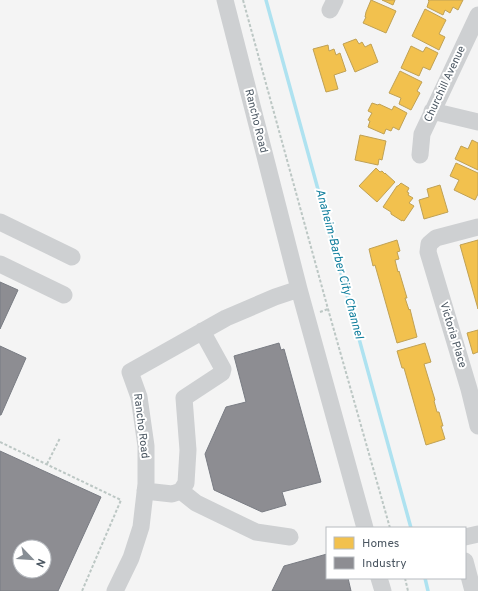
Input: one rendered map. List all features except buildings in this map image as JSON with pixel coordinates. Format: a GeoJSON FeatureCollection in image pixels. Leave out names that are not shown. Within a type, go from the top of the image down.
{"type":"FeatureCollection","features":[{"type":"Feature","properties":{"kind":"street","name":"Rancho Road"},"geometry":{"type":"LineString","coordinates":[[225,0],[299,289],[365,527]]}},
{"type":"Feature","properties":{"kind":"street","name":"Churchill Avenue"},"geometry":{"type":"LineString","coordinates":[[420,155],[422,134],[478,15]]}},
{"type":"Feature","properties":{"kind":"street"},"geometry":{"type":"LineString","coordinates":[[432,111],[478,122]]}},
{"type":"Feature","properties":{"kind":"street"},"geometry":{"type":"LineString","coordinates":[[0,222],[72,257]]}},
{"type":"Feature","properties":{"kind":"street","name":"Victoria Place"},"geometry":{"type":"LineString","coordinates":[[478,227],[436,238],[429,244],[428,252],[474,388],[478,426]]}},
{"type":"Feature","properties":{"kind":"street"},"geometry":{"type":"LineString","coordinates":[[0,264],[64,295]]}},
{"type":"Feature","properties":{"kind":"street","name":"Rancho Road"},"geometry":{"type":"LineString","coordinates":[[115,591],[131,558],[141,527],[145,491],[146,446],[139,398],[130,372],[239,312],[299,289]]}},
{"type":"Feature","properties":{"kind":"street"},"geometry":{"type":"LineString","coordinates":[[145,491],[172,494],[181,491],[186,483],[188,450],[184,398],[222,373],[223,368],[202,331]]}},
{"type":"Feature","properties":{"kind":"street"},"geometry":{"type":"LineString","coordinates":[[181,491],[196,503],[256,532],[290,537]]}},
{"type":"Feature","properties":{"kind":"street"},"geometry":{"type":"LineString","coordinates":[[466,537],[478,534]]}},
{"type":"Feature","properties":{"kind":"street"},"geometry":{"type":"LineString","coordinates":[[466,565],[473,591]]}},
{"type":"Feature","properties":{"kind":"street"},"geometry":{"type":"LineString","coordinates":[[379,579],[383,591]]}},
{"type":"Feature","properties":{"kind":"path"},"geometry":{"type":"LineString","coordinates":[[243,0],[390,527]]}},
{"type":"Feature","properties":{"kind":"path"},"geometry":{"type":"LineString","coordinates":[[47,464],[60,438]]}},
{"type":"Feature","properties":{"kind":"path"},"geometry":{"type":"LineString","coordinates":[[0,442],[121,500],[82,591]]}},
{"type":"Feature","properties":{"kind":"path"},"geometry":{"type":"LineString","coordinates":[[404,579],[408,591]]}},
{"type":"Feature","properties":{"kind":"waterway","name":"Anaheim-Barber City Channel"},"geometry":{"type":"LineString","coordinates":[[266,0],[411,527]]}},
{"type":"Feature","properties":{"kind":"waterway","name":"Anaheim-Barber City Channel"},"geometry":{"type":"LineString","coordinates":[[425,579],[428,591]]}}]}
